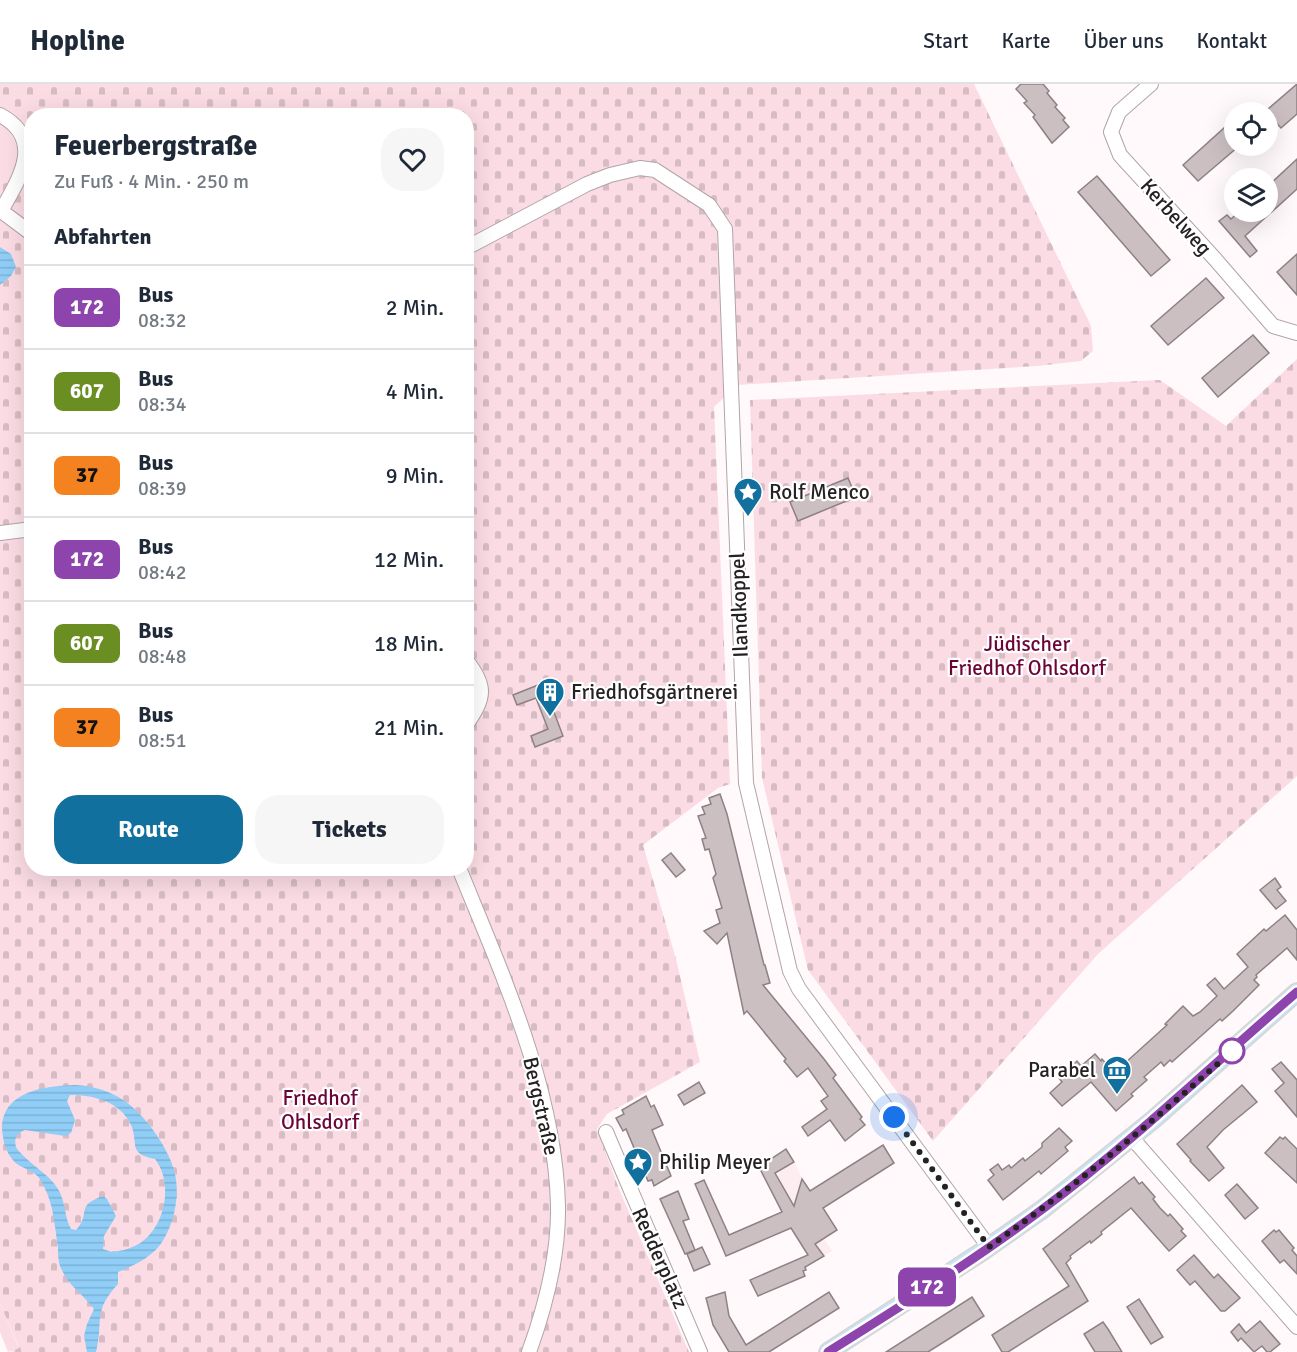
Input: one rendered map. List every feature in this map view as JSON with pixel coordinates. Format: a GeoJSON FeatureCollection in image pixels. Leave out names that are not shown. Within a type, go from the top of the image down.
{"type":"FeatureCollection","features":[{"type":"Feature","properties":{"kind":"main road"},"geometry":{"type":"LineString","coordinates":[[828,1352],[1043,1209],[1132,1138],[1297,992]]}},
{"type":"Feature","properties":{"kind":"street","name":"Kerbelweg"},"geometry":{"type":"LineString","coordinates":[[1151,84],[1119,112],[1111,132],[1120,155],[1215,259],[1272,326],[1297,333]]}},
{"type":"Feature","properties":{"kind":"street"},"geometry":{"type":"LineString","coordinates":[[0,115],[13,122],[24,138]]}},
{"type":"Feature","properties":{"kind":"street"},"geometry":{"type":"LineString","coordinates":[[24,162],[18,181],[0,211],[24,228]]}},
{"type":"Feature","properties":{"kind":"street","name":"Ilandkoppel"},"geometry":{"type":"LineString","coordinates":[[474,244],[587,184],[610,175],[640,168],[655,170],[709,205],[725,229],[746,783],[790,971],[799,988],[989,1247]]}},
{"type":"Feature","properties":{"kind":"street"},"geometry":{"type":"LineString","coordinates":[[0,533],[24,530]]}},
{"type":"Feature","properties":{"kind":"street"},"geometry":{"type":"LineString","coordinates":[[474,671],[482,690],[478,707],[474,713]]}},
{"type":"Feature","properties":{"kind":"street","name":"Bergstraße"},"geometry":{"type":"LineString","coordinates":[[462,876],[504,980],[530,1056],[548,1119],[555,1157],[558,1206],[554,1261],[543,1314],[529,1352]]}},
{"type":"Feature","properties":{"kind":"street","name":"Redderplatz"},"geometry":{"type":"LineString","coordinates":[[606,1132],[700,1352]]}},
{"type":"Feature","properties":{"kind":"street"},"geometry":{"type":"LineString","coordinates":[[1132,1138],[1297,1327]]}},
{"type":"Feature","properties":{"kind":"shaded area"},"geometry":{"type":"Polygon","coordinates":[[[794,1162],[804,1182],[801,1184],[803,1197],[828,1236],[824,1239],[832,1251],[822,1257],[778,1177],[780,1171],[794,1162]]]}},
{"type":"Feature","properties":{"kind":"green space","name":"Friedhof Ohlsdorf"},"geometry":{"type":"Polygon","coordinates":[[[0,84],[974,84],[1091,326],[1093,351],[1081,361],[1037,366],[737,385],[714,407],[730,784],[718,788],[643,845],[676,959],[700,1062],[607,1114],[597,1129],[619,1189],[689,1352],[11,1352],[19,1348],[0,1303],[0,183],[11,173],[18,160],[19,145],[11,130],[0,122],[0,84]]]}},
{"type":"Feature","properties":{"kind":"green space"},"geometry":{"type":"Polygon","coordinates":[[[0,122],[14,135],[18,152],[14,170],[0,183],[0,122]]]}},
{"type":"Feature","properties":{"kind":"green space","name":"Jüdischer Friedhof Ohlsdorf"},"geometry":{"type":"Polygon","coordinates":[[[1297,359],[1297,776],[1098,954],[933,1141],[808,970],[762,778],[750,400],[1160,380],[1226,426],[1297,359]]]}},
{"type":"Feature","properties":{"kind":"green space"},"geometry":{"type":"Polygon","coordinates":[[[0,1303],[19,1349],[8,1352],[0,1332],[0,1303]]]}},
{"type":"Feature","properties":{"kind":"water"},"geometry":{"type":"Polygon","coordinates":[[[0,247],[11,254],[16,267],[11,276],[0,285],[0,247]]]}},
{"type":"Feature","properties":{"kind":"water"},"geometry":{"type":"Polygon","coordinates":[[[76,1085],[99,1089],[115,1095],[129,1104],[147,1122],[169,1156],[177,1187],[172,1222],[160,1245],[146,1258],[118,1272],[118,1284],[105,1302],[100,1316],[96,1352],[87,1352],[84,1336],[94,1309],[71,1284],[60,1266],[54,1220],[47,1193],[37,1176],[12,1159],[2,1133],[4,1116],[9,1106],[18,1098],[40,1089],[76,1085]],[[70,1095],[67,1101],[75,1120],[71,1133],[65,1136],[25,1130],[17,1135],[16,1146],[58,1189],[71,1229],[76,1230],[81,1224],[89,1203],[103,1196],[116,1216],[104,1236],[103,1249],[112,1252],[128,1249],[143,1241],[151,1233],[162,1213],[165,1190],[161,1168],[155,1159],[146,1157],[137,1151],[131,1125],[120,1110],[97,1098],[70,1095]]]}},
{"type":"Feature","properties":{"kind":"building"},"geometry":{"type":"Polygon","coordinates":[[[1021,84],[1043,84],[1057,105],[1055,107],[1065,118],[1063,120],[1069,127],[1052,143],[1033,117],[1035,115],[1024,103],[1027,101],[1016,89],[1021,84]]]}},
{"type":"Feature","properties":{"kind":"building"},"geometry":{"type":"Polygon","coordinates":[[[1297,84],[1297,114],[1281,128],[1278,125],[1278,102],[1276,102],[1297,84]]]}},
{"type":"Feature","properties":{"kind":"building"},"geometry":{"type":"Polygon","coordinates":[[[1224,128],[1224,156],[1227,156],[1198,181],[1183,165],[1224,128]]]}},
{"type":"Feature","properties":{"kind":"building"},"geometry":{"type":"Polygon","coordinates":[[[1297,159],[1297,189],[1278,206],[1278,177],[1297,159]]]}},
{"type":"Feature","properties":{"kind":"building"},"geometry":{"type":"Polygon","coordinates":[[[1097,176],[1170,260],[1151,276],[1078,192],[1097,176]]]}},
{"type":"Feature","properties":{"kind":"building"},"geometry":{"type":"Polygon","coordinates":[[[1224,217],[1224,222],[1260,222],[1245,236],[1257,251],[1250,257],[1219,221],[1224,217]]]}},
{"type":"Feature","properties":{"kind":"building"},"geometry":{"type":"Polygon","coordinates":[[[1297,254],[1297,295],[1277,272],[1297,254]]]}},
{"type":"Feature","properties":{"kind":"building"},"geometry":{"type":"Polygon","coordinates":[[[1206,278],[1224,298],[1168,345],[1151,326],[1206,278]]]}},
{"type":"Feature","properties":{"kind":"building"},"geometry":{"type":"Polygon","coordinates":[[[1253,335],[1269,353],[1218,397],[1202,378],[1253,335]]]}},
{"type":"Feature","properties":{"kind":"building"},"geometry":{"type":"Polygon","coordinates":[[[848,478],[856,497],[798,521],[790,502],[848,478]]]}},
{"type":"Feature","properties":{"kind":"building","name":"Friedhofsgärtnerei"},"geometry":{"type":"Polygon","coordinates":[[[543,683],[563,736],[535,747],[531,736],[548,729],[536,698],[517,705],[513,695],[543,683]]]}},
{"type":"Feature","properties":{"kind":"building"},"geometry":{"type":"Polygon","coordinates":[[[720,794],[770,983],[763,985],[836,1075],[833,1078],[862,1117],[860,1119],[865,1125],[845,1141],[830,1120],[808,1136],[802,1127],[827,1109],[821,1101],[828,1096],[808,1068],[797,1077],[784,1061],[786,1059],[747,1011],[744,1014],[727,933],[717,944],[704,931],[720,923],[716,910],[722,908],[713,878],[716,874],[709,849],[705,850],[702,839],[706,838],[698,816],[705,814],[702,807],[711,804],[709,798],[720,794]]]}},
{"type":"Feature","properties":{"kind":"building"},"geometry":{"type":"Polygon","coordinates":[[[671,853],[685,870],[676,877],[662,860],[671,853]]]}},
{"type":"Feature","properties":{"kind":"building"},"geometry":{"type":"Polygon","coordinates":[[[1275,878],[1281,887],[1277,890],[1286,901],[1276,909],[1260,890],[1275,878]]]}},
{"type":"Feature","properties":{"kind":"building"},"geometry":{"type":"Polygon","coordinates":[[[1285,915],[1297,930],[1297,960],[1287,948],[1256,975],[1254,980],[1259,985],[1233,1011],[1222,1021],[1220,1019],[1172,1062],[1170,1060],[1164,1066],[1161,1062],[1144,1077],[1147,1080],[1131,1094],[1133,1096],[1116,1111],[1091,1082],[1062,1106],[1050,1093],[1062,1082],[1059,1078],[1077,1061],[1081,1066],[1095,1054],[1114,1073],[1167,1025],[1165,1024],[1183,1006],[1193,1016],[1200,1012],[1217,996],[1207,985],[1215,978],[1224,989],[1248,967],[1237,954],[1264,929],[1266,931],[1285,915]]]}},
{"type":"Feature","properties":{"kind":"building"},"geometry":{"type":"Polygon","coordinates":[[[1281,1062],[1297,1080],[1297,1117],[1275,1091],[1284,1083],[1272,1069],[1281,1062]]]}},
{"type":"Feature","properties":{"kind":"building"},"geometry":{"type":"Polygon","coordinates":[[[699,1082],[705,1093],[684,1105],[678,1095],[699,1082]]]}},
{"type":"Feature","properties":{"kind":"building"},"geometry":{"type":"Polygon","coordinates":[[[1242,1085],[1257,1102],[1223,1130],[1207,1147],[1224,1168],[1209,1181],[1177,1144],[1242,1085]]]}},
{"type":"Feature","properties":{"kind":"building"},"geometry":{"type":"Polygon","coordinates":[[[646,1096],[651,1107],[654,1105],[663,1125],[652,1130],[671,1176],[654,1186],[652,1180],[648,1181],[626,1129],[623,1131],[616,1118],[624,1114],[622,1110],[646,1096]]]}},
{"type":"Feature","properties":{"kind":"building"},"geometry":{"type":"Polygon","coordinates":[[[1059,1128],[1072,1141],[1065,1147],[1068,1151],[1041,1174],[1039,1171],[1003,1200],[988,1180],[994,1175],[990,1170],[998,1164],[1002,1170],[1009,1165],[1011,1168],[1023,1158],[1025,1161],[1059,1128]]]}},
{"type":"Feature","properties":{"kind":"building"},"geometry":{"type":"Polygon","coordinates":[[[1280,1137],[1283,1139],[1285,1137],[1297,1149],[1297,1183],[1265,1153],[1280,1137]]]}},
{"type":"Feature","properties":{"kind":"building"},"geometry":{"type":"Polygon","coordinates":[[[883,1145],[894,1163],[823,1208],[837,1230],[815,1244],[824,1256],[805,1267],[806,1270],[803,1271],[805,1276],[758,1296],[750,1280],[808,1255],[791,1228],[726,1256],[695,1184],[704,1180],[729,1235],[782,1212],[759,1167],[786,1149],[794,1162],[775,1173],[794,1206],[802,1179],[810,1191],[883,1145]]]}},
{"type":"Feature","properties":{"kind":"building"},"geometry":{"type":"Polygon","coordinates":[[[1134,1177],[1139,1184],[1142,1182],[1155,1197],[1153,1199],[1160,1208],[1168,1216],[1170,1214],[1186,1236],[1169,1251],[1131,1208],[1091,1243],[1090,1241],[1070,1256],[1071,1258],[1066,1263],[1088,1301],[1008,1352],[1002,1352],[992,1335],[1069,1286],[1043,1249],[1134,1177]]]}},
{"type":"Feature","properties":{"kind":"building"},"geometry":{"type":"Polygon","coordinates":[[[1237,1184],[1258,1208],[1245,1219],[1225,1195],[1237,1184]]]}},
{"type":"Feature","properties":{"kind":"building"},"geometry":{"type":"Polygon","coordinates":[[[678,1191],[689,1219],[683,1221],[695,1250],[685,1254],[660,1199],[678,1191]]]}},
{"type":"Feature","properties":{"kind":"building"},"geometry":{"type":"Polygon","coordinates":[[[1274,1230],[1276,1232],[1279,1230],[1294,1248],[1292,1250],[1297,1256],[1297,1274],[1284,1260],[1280,1263],[1262,1241],[1274,1230]]]}},
{"type":"Feature","properties":{"kind":"building"},"geometry":{"type":"Polygon","coordinates":[[[702,1247],[710,1264],[694,1271],[687,1254],[702,1247]]]}},
{"type":"Feature","properties":{"kind":"building"},"geometry":{"type":"Polygon","coordinates":[[[1194,1255],[1214,1278],[1218,1274],[1240,1298],[1225,1311],[1221,1311],[1195,1281],[1190,1285],[1177,1270],[1194,1255]]]}},
{"type":"Feature","properties":{"kind":"building"},"geometry":{"type":"Polygon","coordinates":[[[725,1292],[729,1316],[746,1345],[829,1292],[839,1308],[769,1352],[729,1352],[713,1325],[706,1298],[725,1292]]]}},
{"type":"Feature","properties":{"kind":"building"},"geometry":{"type":"Polygon","coordinates":[[[972,1297],[984,1316],[947,1340],[928,1352],[886,1352],[972,1297]]]}},
{"type":"Feature","properties":{"kind":"building"},"geometry":{"type":"Polygon","coordinates":[[[1139,1299],[1163,1337],[1151,1344],[1127,1307],[1139,1299]]]}},
{"type":"Feature","properties":{"kind":"building"},"geometry":{"type":"Polygon","coordinates":[[[1260,1321],[1280,1344],[1270,1352],[1262,1346],[1254,1352],[1241,1338],[1238,1341],[1231,1332],[1239,1324],[1246,1333],[1260,1321]]]}},
{"type":"Feature","properties":{"kind":"building"},"geometry":{"type":"Polygon","coordinates":[[[1103,1322],[1122,1352],[1095,1352],[1084,1334],[1103,1322]]]}},
{"type":"Feature","properties":{"kind":"bus line","name":"172"},"geometry":{"type":"LineString","coordinates":[[828,1352],[1043,1209],[1132,1138],[1297,992]]}},
{"type":"Feature","properties":{"kind":"place","name":"Rolf Menco"},"geometry":{"type":"Point","coordinates":[748,518]}},
{"type":"Feature","properties":{"kind":"place","name":"Friedhofsgärtnerei"},"geometry":{"type":"Point","coordinates":[550,718]}},
{"type":"Feature","properties":{"kind":"place","name":"Parabel"},"geometry":{"type":"Point","coordinates":[1117,1096]}},
{"type":"Feature","properties":{"kind":"place","name":"Philip Meyer"},"geometry":{"type":"Point","coordinates":[638,1188]}},
{"type":"Feature","properties":{"kind":"route"},"geometry":{"type":"LineString","coordinates":[[894,1117],[989,1247],[1056,1199],[1232,1051]]}}]}
